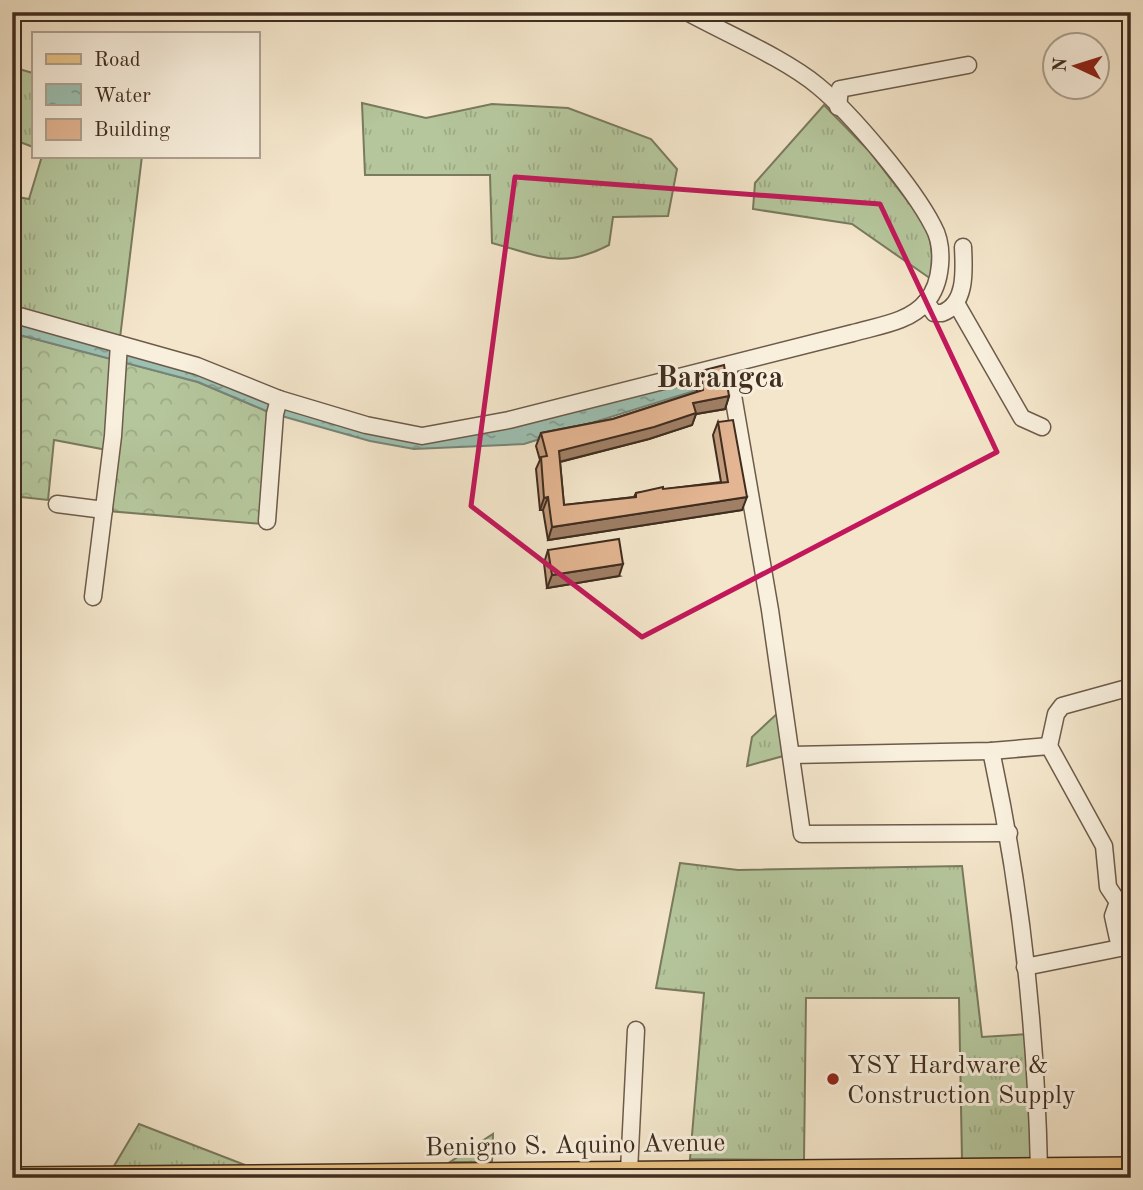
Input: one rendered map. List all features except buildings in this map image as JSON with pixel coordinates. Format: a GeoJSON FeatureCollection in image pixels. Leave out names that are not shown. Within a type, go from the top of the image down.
{"type":"FeatureCollection","features":[{"type":"Feature","properties":{"kind":"main road","name":"Benigno S. Aquino Avenue"},"geometry":{"type":"LineString","coordinates":[[20,1178],[605,1175],[629,1171],[873,1174],[1039,1169],[1071,1173],[1131,1168]]}},
{"type":"Feature","properties":{"kind":"street"},"geometry":{"type":"LineString","coordinates":[[12,314],[197,366],[279,399],[366,425],[422,436],[509,420],[728,366],[901,319],[926,302],[938,281],[939,254],[935,228],[882,155],[818,86],[687,12]]}},
{"type":"Feature","properties":{"kind":"street"},"geometry":{"type":"LineString","coordinates":[[838,107],[840,89],[968,65]]}},
{"type":"Feature","properties":{"kind":"street"},"geometry":{"type":"LineString","coordinates":[[926,302],[934,313],[942,313],[956,303],[963,279],[963,247]]}},
{"type":"Feature","properties":{"kind":"street"},"geometry":{"type":"LineString","coordinates":[[956,303],[1022,418],[1042,427]]}},
{"type":"Feature","properties":{"kind":"street"},"geometry":{"type":"LineString","coordinates":[[93,597],[113,436],[119,344]]}},
{"type":"Feature","properties":{"kind":"street"},"geometry":{"type":"LineString","coordinates":[[728,366],[770,610],[802,834],[1009,833]]}},
{"type":"Feature","properties":{"kind":"street"},"geometry":{"type":"LineString","coordinates":[[267,521],[275,414],[279,399]]}},
{"type":"Feature","properties":{"kind":"street"},"geometry":{"type":"LineString","coordinates":[[57,504],[104,510]]}},
{"type":"Feature","properties":{"kind":"street"},"geometry":{"type":"LineString","coordinates":[[1025,967],[1120,947],[1113,916],[1118,902],[1108,887],[1104,846],[1049,746],[1056,714],[1062,706],[1131,687]]}},
{"type":"Feature","properties":{"kind":"street"},"geometry":{"type":"LineString","coordinates":[[790,755],[992,751],[1049,746]]}},
{"type":"Feature","properties":{"kind":"street"},"geometry":{"type":"LineString","coordinates":[[992,751],[1009,833],[1034,1043],[1039,1169]]}},
{"type":"Feature","properties":{"kind":"street"},"geometry":{"type":"LineString","coordinates":[[629,1171],[636,1030]]}},
{"type":"Feature","properties":{"kind":"highlighted area"},"geometry":{"type":"Polygon","coordinates":[[[515,177],[880,204],[997,452],[642,637],[471,506],[515,177]]]}},
{"type":"Feature","properties":{"kind":"green space"},"geometry":{"type":"Polygon","coordinates":[[[12,67],[32,73],[32,147],[12,139],[12,67]]]}},
{"type":"Feature","properties":{"kind":"green space"},"geometry":{"type":"Polygon","coordinates":[[[362,103],[426,118],[492,104],[568,108],[651,139],[677,169],[668,216],[613,217],[609,245],[592,253],[564,259],[538,256],[492,243],[490,175],[365,175],[362,103]]]}},
{"type":"Feature","properties":{"kind":"green space"},"geometry":{"type":"Polygon","coordinates":[[[824,105],[869,151],[929,229],[931,279],[852,224],[753,209],[755,183],[824,105]]]}},
{"type":"Feature","properties":{"kind":"green space"},"geometry":{"type":"Polygon","coordinates":[[[41,158],[142,158],[120,338],[12,308],[12,196],[29,199],[41,158]]]}},
{"type":"Feature","properties":{"kind":"green space"},"geometry":{"type":"Polygon","coordinates":[[[12,333],[112,359],[107,450],[54,440],[48,500],[12,496],[12,333]]]}},
{"type":"Feature","properties":{"kind":"green space"},"geometry":{"type":"Polygon","coordinates":[[[123,362],[198,382],[271,413],[262,524],[108,511],[123,362]]]}},
{"type":"Feature","properties":{"kind":"green space"},"geometry":{"type":"Polygon","coordinates":[[[780,711],[787,755],[747,766],[752,737],[780,711]]]}},
{"type":"Feature","properties":{"kind":"green space"},"geometry":{"type":"Polygon","coordinates":[[[680,863],[738,870],[962,866],[982,1037],[1029,1034],[1032,1158],[962,1159],[959,998],[806,998],[804,1160],[690,1159],[704,993],[656,988],[680,863]]]}},
{"type":"Feature","properties":{"kind":"green space"},"geometry":{"type":"Polygon","coordinates":[[[139,1124],[245,1165],[114,1166],[139,1124]]]}},
{"type":"Feature","properties":{"kind":"green space"},"geometry":{"type":"Polygon","coordinates":[[[493,1134],[492,1162],[450,1162],[493,1134]]]}},
{"type":"Feature","properties":{"kind":"water"},"geometry":{"type":"Polygon","coordinates":[[[12,318],[426,442],[733,371],[723,382],[524,444],[414,449],[370,441],[271,413],[198,382],[12,333],[12,318]]]}},
{"type":"Feature","properties":{"kind":"place","name":"YSY Hardware & Construction Supply"},"geometry":{"type":"Point","coordinates":[833,1079]}},
{"type":"Feature","properties":{"kind":"district","name":"Barangca"},"geometry":{"type":"Point","coordinates":[720,377]}}]}
